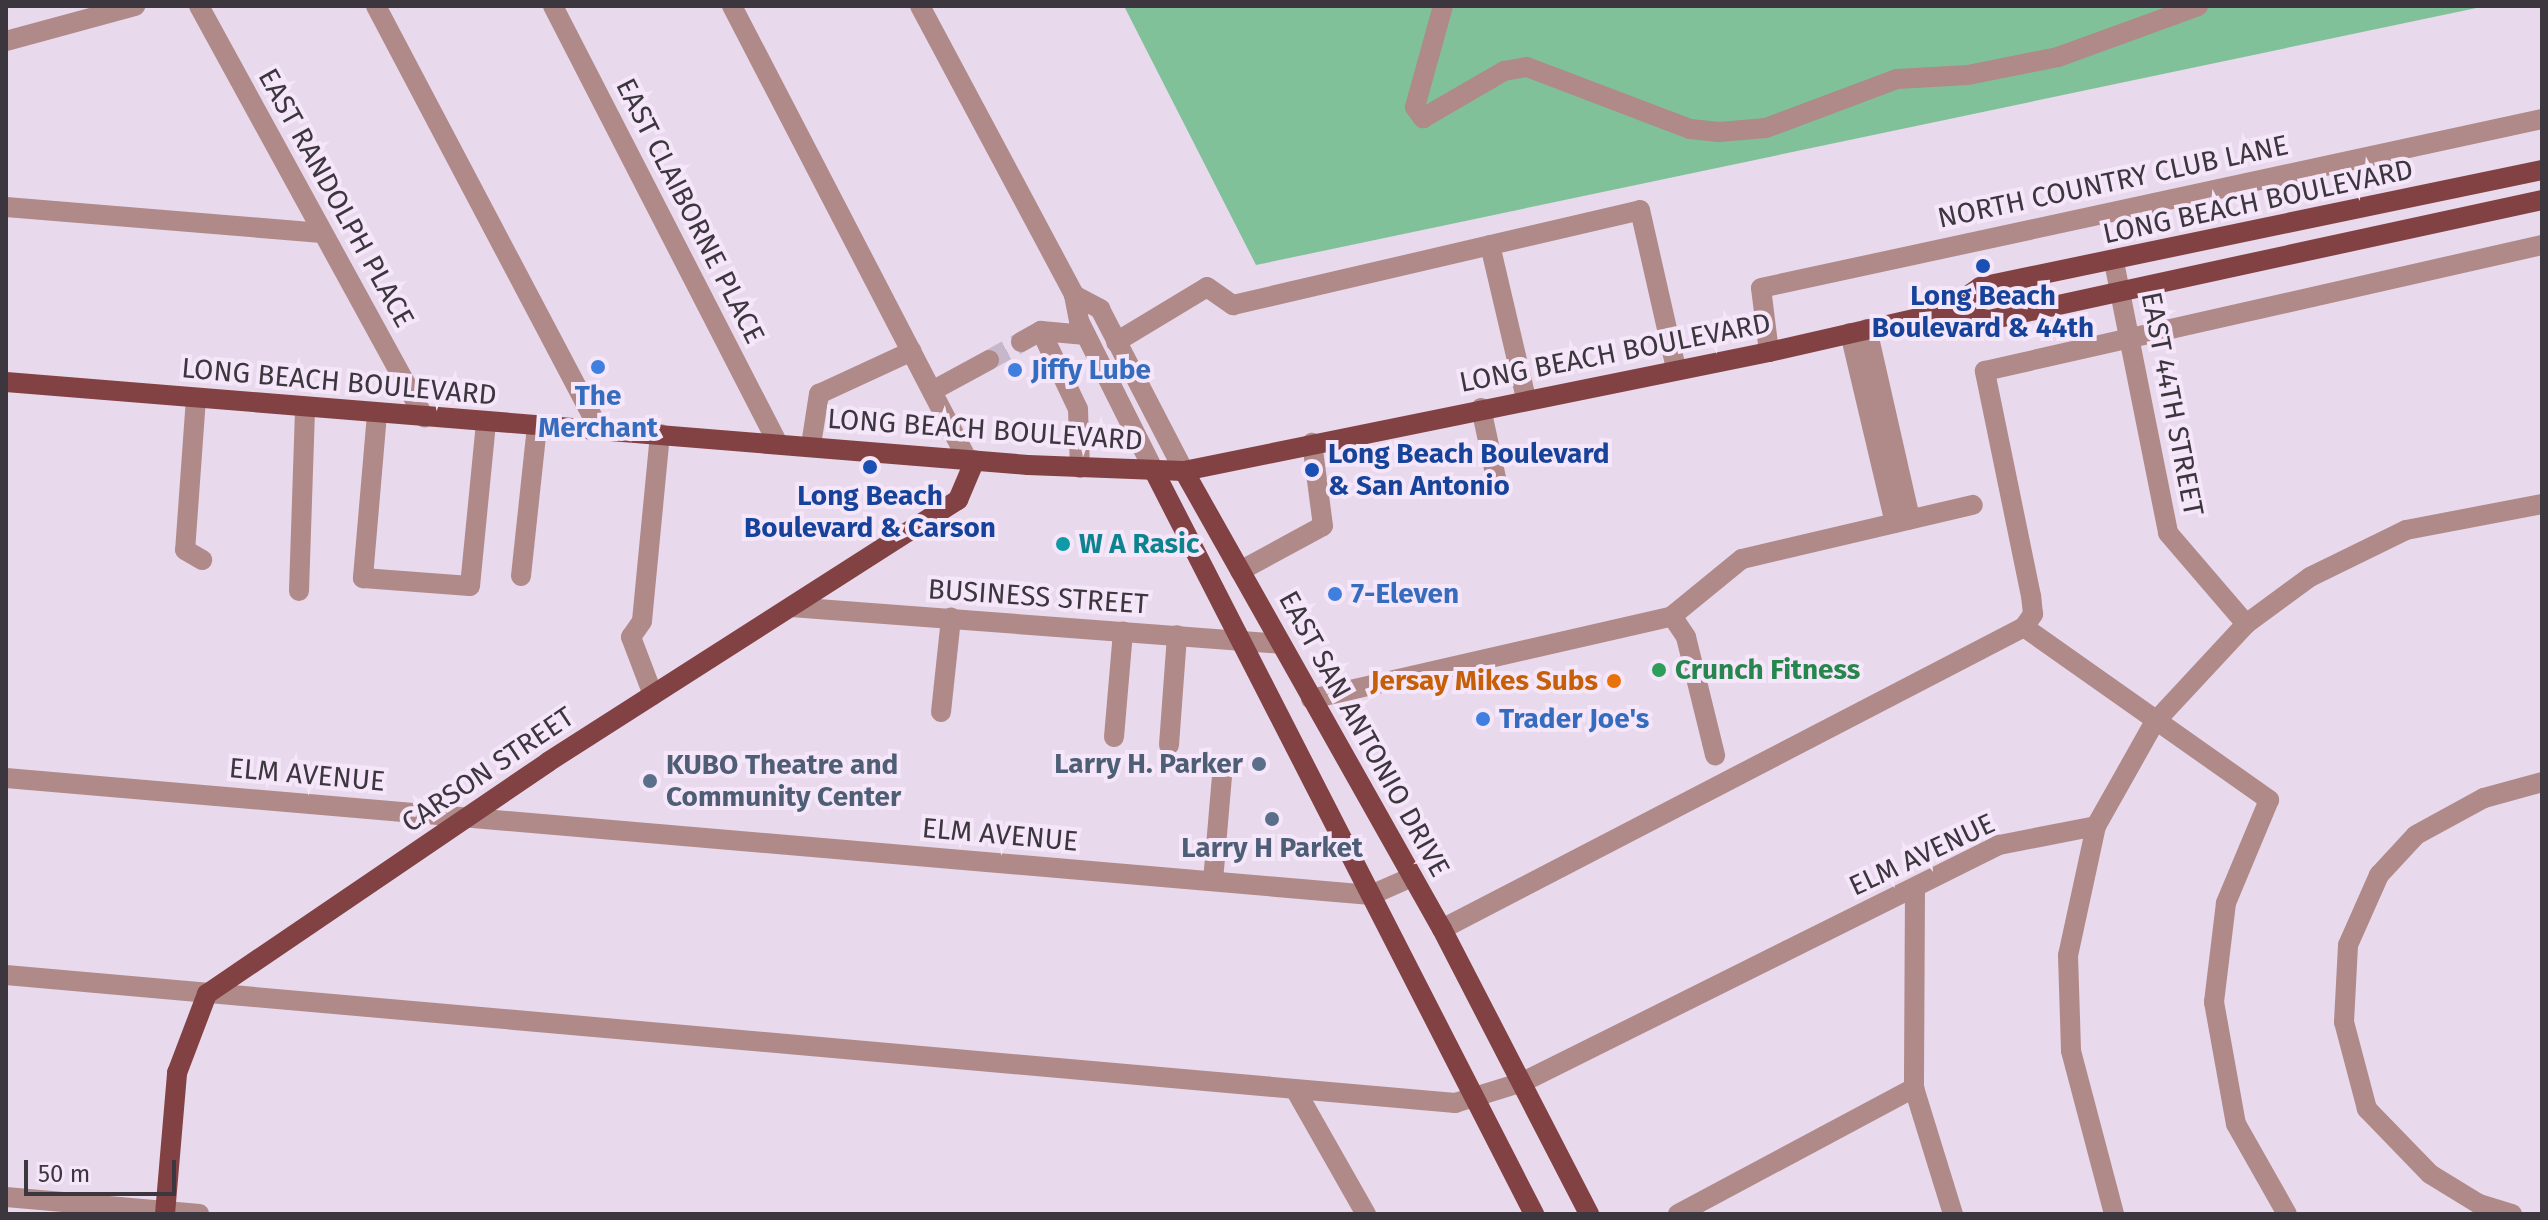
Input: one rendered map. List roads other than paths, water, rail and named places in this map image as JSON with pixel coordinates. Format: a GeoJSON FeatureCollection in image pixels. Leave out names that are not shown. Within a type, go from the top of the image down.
{"type":"FeatureCollection","features":[{"type":"Feature","properties":{"kind":"main road","name":"LONG BEACH BOULEVARD"},"geometry":{"type":"LineString","coordinates":[[1945,312],[1980,287],[2114,262],[2542,170]]}},
{"type":"Feature","properties":{"kind":"main road","name":"LONG BEACH BOULEVARD"},"geometry":{"type":"LineString","coordinates":[[6,382],[377,414],[777,441],[971,460],[1184,471],[1676,368],[1769,352],[1945,312],[1989,320],[2542,200]]}},
{"type":"Feature","properties":{"kind":"main road","name":"CARSON STREET"},"geometry":{"type":"LineString","coordinates":[[207,994],[653,695],[958,500],[971,460]]}},
{"type":"Feature","properties":{"kind":"main road","name":"EAST SAN ANTONIO DRIVE"},"geometry":{"type":"LineString","coordinates":[[1154,471],[1235,639],[1371,895],[1534,1214]]}},
{"type":"Feature","properties":{"kind":"main road","name":"EAST SAN ANTONIO DRIVE"},"geometry":{"type":"LineString","coordinates":[[1184,471],[1442,929],[1589,1214]]}},
{"type":"Feature","properties":{"kind":"main road"},"geometry":{"type":"LineString","coordinates":[[165,1212],[177,1073],[207,994]]}},
{"type":"Feature","properties":{"kind":"street"},"geometry":{"type":"LineString","coordinates":[[6,41],[87,12],[135,6]]}},
{"type":"Feature","properties":{"kind":"street","name":"EAST RANDOLPH PLACE"},"geometry":{"type":"LineString","coordinates":[[199,6],[424,417]]}},
{"type":"Feature","properties":{"kind":"street"},"geometry":{"type":"LineString","coordinates":[[376,6],[600,430]]}},
{"type":"Feature","properties":{"kind":"street","name":"EAST CLAIBORNE PLACE"},"geometry":{"type":"LineString","coordinates":[[553,6],[777,441]]}},
{"type":"Feature","properties":{"kind":"street"},"geometry":{"type":"LineString","coordinates":[[732,6],[971,460]]}},
{"type":"Feature","properties":{"kind":"street","name":"EAST SAN ANTONIO DRIVE"},"geometry":{"type":"LineString","coordinates":[[920,6],[1074,295],[1086,335],[1154,471]]}},
{"type":"Feature","properties":{"kind":"street"},"geometry":{"type":"LineString","coordinates":[[1443,6],[1415,107],[1423,118],[1504,71],[1527,67],[1690,129],[1719,132],[1766,128],[1897,79],[1968,75],[2058,57],[2198,6]]}},
{"type":"Feature","properties":{"kind":"street","name":"NORTH COUNTRY CLUB LANE"},"geometry":{"type":"LineString","coordinates":[[1769,352],[1761,288],[2542,119]]}},
{"type":"Feature","properties":{"kind":"street"},"geometry":{"type":"LineString","coordinates":[[6,207],[322,233]]}},
{"type":"Feature","properties":{"kind":"street"},"geometry":{"type":"LineString","coordinates":[[1116,342],[1207,287],[1233,305],[1640,210],[1676,368]]}},
{"type":"Feature","properties":{"kind":"street"},"geometry":{"type":"LineString","coordinates":[[1490,245],[1526,399]]}},
{"type":"Feature","properties":{"kind":"street"},"geometry":{"type":"LineString","coordinates":[[1442,929],[2024,627],[2033,614],[2031,596],[1985,371],[2542,245]]}},
{"type":"Feature","properties":{"kind":"street","name":"EAST 44TH STREET"},"geometry":{"type":"LineString","coordinates":[[2114,262],[2168,533],[2246,624]]}},
{"type":"Feature","properties":{"kind":"street","name":"EAST SAN ANTONIO DRIVE"},"geometry":{"type":"LineString","coordinates":[[1074,295],[1100,309],[1184,471]]}},
{"type":"Feature","properties":{"kind":"street"},"geometry":{"type":"LineString","coordinates":[[1041,331],[1078,409],[1080,468]]}},
{"type":"Feature","properties":{"kind":"street"},"geometry":{"type":"LineString","coordinates":[[1021,342],[1041,331],[1086,335]]}},
{"type":"Feature","properties":{"kind":"street"},"geometry":{"type":"LineString","coordinates":[[1859,331],[1902,521]]}},
{"type":"Feature","properties":{"kind":"street"},"geometry":{"type":"LineString","coordinates":[[811,445],[819,394],[912,351]]}},
{"type":"Feature","properties":{"kind":"street"},"geometry":{"type":"LineString","coordinates":[[932,391],[989,360]]}},
{"type":"Feature","properties":{"kind":"street"},"geometry":{"type":"LineString","coordinates":[[196,398],[185,550],[202,560]]}},
{"type":"Feature","properties":{"kind":"street"},"geometry":{"type":"LineString","coordinates":[[299,591],[305,407]]}},
{"type":"Feature","properties":{"kind":"street"},"geometry":{"type":"LineString","coordinates":[[1481,408],[1498,487]]}},
{"type":"Feature","properties":{"kind":"street"},"geometry":{"type":"LineString","coordinates":[[377,414],[363,578],[470,586],[486,422]]}},
{"type":"Feature","properties":{"kind":"street"},"geometry":{"type":"LineString","coordinates":[[521,576],[537,426]]}},
{"type":"Feature","properties":{"kind":"street"},"geometry":{"type":"LineString","coordinates":[[653,695],[631,637],[642,621],[660,434]]}},
{"type":"Feature","properties":{"kind":"street"},"geometry":{"type":"LineString","coordinates":[[1240,571],[1323,526],[1312,443]]}},
{"type":"Feature","properties":{"kind":"street"},"geometry":{"type":"LineString","coordinates":[[2114,1214],[2071,1051],[2068,955],[2096,826],[2154,723],[2246,624],[2310,577],[2406,530],[2542,504]]}},
{"type":"Feature","properties":{"kind":"street"},"geometry":{"type":"LineString","coordinates":[[1311,699],[1672,616],[1742,559],[1973,505]]}},
{"type":"Feature","properties":{"kind":"street","name":"BUSINESS STREET"},"geometry":{"type":"LineString","coordinates":[[791,607],[1280,644]]}},
{"type":"Feature","properties":{"kind":"street"},"geometry":{"type":"LineString","coordinates":[[1672,616],[1686,637],[1715,755]]}},
{"type":"Feature","properties":{"kind":"street"},"geometry":{"type":"LineString","coordinates":[[941,712],[951,618]]}},
{"type":"Feature","properties":{"kind":"street"},"geometry":{"type":"LineString","coordinates":[[2024,627],[2154,723],[2269,800],[2226,903],[2214,1002],[2236,1124],[2287,1214]]}},
{"type":"Feature","properties":{"kind":"street"},"geometry":{"type":"LineString","coordinates":[[1114,737],[1123,631]]}},
{"type":"Feature","properties":{"kind":"street"},"geometry":{"type":"LineString","coordinates":[[1169,745],[1177,635]]}},
{"type":"Feature","properties":{"kind":"street"},"geometry":{"type":"LineString","coordinates":[[1213,881],[1222,777]]}},
{"type":"Feature","properties":{"kind":"street","name":"ELM AVENUE"},"geometry":{"type":"LineString","coordinates":[[6,778],[1371,895],[1412,877]]}},
{"type":"Feature","properties":{"kind":"street"},"geometry":{"type":"LineString","coordinates":[[2512,1214],[2479,1204],[2430,1174],[2367,1109],[2344,1022],[2348,945],[2379,875],[2416,835],[2484,798],[2542,782]]}},
{"type":"Feature","properties":{"kind":"street","name":"ELM AVENUE"},"geometry":{"type":"LineString","coordinates":[[6,975],[1412,1102],[1473,1097],[1523,1082],[1999,845],[2096,826]]}},
{"type":"Feature","properties":{"kind":"street"},"geometry":{"type":"LineString","coordinates":[[1915,887],[1914,1088],[1953,1214]]}},
{"type":"Feature","properties":{"kind":"street"},"geometry":{"type":"LineString","coordinates":[[1678,1214],[1914,1088]]}},
{"type":"Feature","properties":{"kind":"street"},"geometry":{"type":"LineString","coordinates":[[1296,1091],[1366,1214]]}},
{"type":"Feature","properties":{"kind":"street"},"geometry":{"type":"LineString","coordinates":[[6,1197],[199,1214]]}},
{"type":"Feature","properties":{"kind":"tunnel"},"geometry":{"type":"LineString","coordinates":[[989,360],[1021,342]]}},
{"type":"Feature","properties":{"kind":"place","name":"Long Beach Boulevard & 44th"},"geometry":{"type":"Point","coordinates":[1983,266]}},
{"type":"Feature","properties":{"kind":"place","name":"The Merchant"},"geometry":{"type":"Point","coordinates":[598,367]}},
{"type":"Feature","properties":{"kind":"place","name":"Jiffy Lube"},"geometry":{"type":"Point","coordinates":[1015,370]}},
{"type":"Feature","properties":{"kind":"place","name":"Long Beach Boulevard & Carson"},"geometry":{"type":"Point","coordinates":[870,467]}},
{"type":"Feature","properties":{"kind":"place","name":"Long Beach Boulevard & San Antonio"},"geometry":{"type":"Point","coordinates":[1312,470]}},
{"type":"Feature","properties":{"kind":"place","name":"W A Rasic"},"geometry":{"type":"Point","coordinates":[1063,544]}},
{"type":"Feature","properties":{"kind":"place","name":"7-Eleven"},"geometry":{"type":"Point","coordinates":[1335,594]}},
{"type":"Feature","properties":{"kind":"place","name":"Crunch Fitness"},"geometry":{"type":"Point","coordinates":[1659,670]}},
{"type":"Feature","properties":{"kind":"place","name":"Jersay Mikes Subs"},"geometry":{"type":"Point","coordinates":[1614,681]}},
{"type":"Feature","properties":{"kind":"place","name":"Trader Joe's"},"geometry":{"type":"Point","coordinates":[1483,719]}},
{"type":"Feature","properties":{"kind":"place","name":"Larry H. Parker"},"geometry":{"type":"Point","coordinates":[1259,764]}},
{"type":"Feature","properties":{"kind":"place","name":"KUBO Theatre and Community Center"},"geometry":{"type":"Point","coordinates":[650,781]}},
{"type":"Feature","properties":{"kind":"place","name":"Larry H Parket"},"geometry":{"type":"Point","coordinates":[1272,819]}}]}
